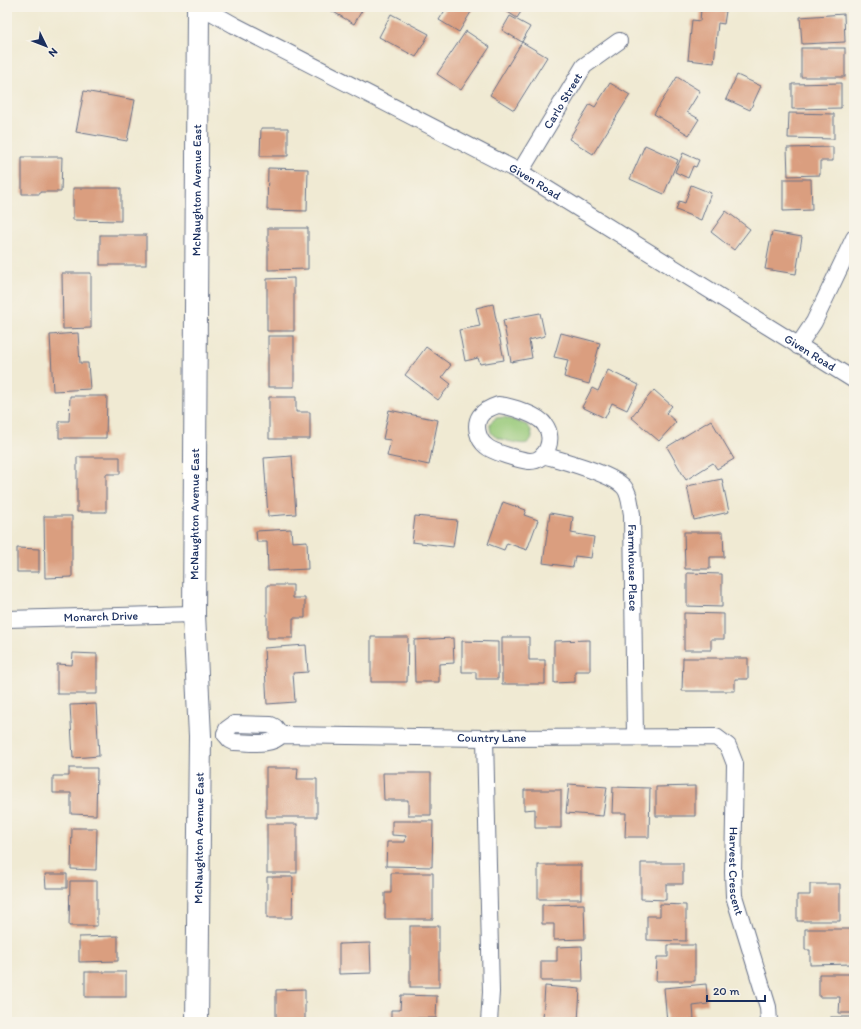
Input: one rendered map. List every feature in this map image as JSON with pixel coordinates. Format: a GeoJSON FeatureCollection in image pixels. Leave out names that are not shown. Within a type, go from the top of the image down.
{"type":"FeatureCollection","features":[{"type":"Feature","properties":{"kind":"main road","name":"McNaughton Avenue East"},"geometry":{"type":"LineString","coordinates":[[197,1022],[200,736],[194,614],[198,7]]}},
{"type":"Feature","properties":{"kind":"street","name":"Given Road"},"geometry":{"type":"LineString","coordinates":[[202,7],[234,25],[520,172],[854,380]]}},
{"type":"Feature","properties":{"kind":"street","name":"Carlo Street"},"geometry":{"type":"LineString","coordinates":[[520,172],[584,66],[619,41]]}},
{"type":"Feature","properties":{"kind":"street"},"geometry":{"type":"LineString","coordinates":[[798,346],[814,322],[854,238]]}},
{"type":"Feature","properties":{"kind":"street"},"geometry":{"type":"LineString","coordinates":[[498,405],[540,419],[546,425],[550,437],[550,442],[543,455],[532,461],[490,450],[484,446],[477,432],[479,416],[485,410],[498,405]]}},
{"type":"Feature","properties":{"kind":"street","name":"Farmhouse Place"},"geometry":{"type":"LineString","coordinates":[[543,455],[616,480],[625,488],[629,498],[632,514],[635,737]]}},
{"type":"Feature","properties":{"kind":"street","name":"Monarch Drive"},"geometry":{"type":"LineString","coordinates":[[7,619],[194,614]]}},
{"type":"Feature","properties":{"kind":"street","name":"Country Lane"},"geometry":{"type":"LineString","coordinates":[[200,736],[225,734],[234,742],[268,742],[278,738],[281,734],[485,738],[702,737]]}},
{"type":"Feature","properties":{"kind":"street","name":"Harvest Crescent"},"geometry":{"type":"LineString","coordinates":[[702,737],[716,737],[728,746],[735,764],[734,896],[768,1007],[769,1022]]}},
{"type":"Feature","properties":{"kind":"street"},"geometry":{"type":"LineString","coordinates":[[485,738],[491,992],[489,1022]]}},
{"type":"Feature","properties":{"kind":"green space"},"geometry":{"type":"Polygon","coordinates":[[[504,417],[527,425],[531,431],[532,438],[527,443],[521,444],[495,437],[491,431],[490,423],[496,418],[504,417]]]}},
{"type":"Feature","properties":{"kind":"building"},"geometry":{"type":"Polygon","coordinates":[[[325,7],[364,7],[354,24],[325,7]]]}},
{"type":"Feature","properties":{"kind":"building"},"geometry":{"type":"Polygon","coordinates":[[[447,7],[474,7],[459,32],[439,20],[447,7]]]}},
{"type":"Feature","properties":{"kind":"building"},"geometry":{"type":"Polygon","coordinates":[[[500,7],[524,7],[517,18],[500,7]]]}},
{"type":"Feature","properties":{"kind":"building"},"geometry":{"type":"Polygon","coordinates":[[[701,9],[726,11],[724,24],[718,23],[714,63],[688,60],[692,20],[700,21],[701,9]]]}},
{"type":"Feature","properties":{"kind":"building"},"geometry":{"type":"Polygon","coordinates":[[[391,14],[429,34],[416,57],[379,37],[391,14]]]}},
{"type":"Feature","properties":{"kind":"building"},"geometry":{"type":"Polygon","coordinates":[[[844,14],[845,42],[802,44],[800,17],[844,14]]]}},
{"type":"Feature","properties":{"kind":"building"},"geometry":{"type":"Polygon","coordinates":[[[510,16],[530,27],[522,42],[502,30],[510,16]]]}},
{"type":"Feature","properties":{"kind":"building"},"geometry":{"type":"Polygon","coordinates":[[[466,31],[490,47],[461,90],[437,74],[466,31]]]}},
{"type":"Feature","properties":{"kind":"building"},"geometry":{"type":"Polygon","coordinates":[[[522,42],[547,57],[514,110],[490,95],[522,42]]]}},
{"type":"Feature","properties":{"kind":"building"},"geometry":{"type":"Polygon","coordinates":[[[801,48],[845,48],[845,77],[801,77],[801,48]]]}},
{"type":"Feature","properties":{"kind":"building"},"geometry":{"type":"Polygon","coordinates":[[[737,75],[761,86],[750,110],[726,99],[737,75]]]}},
{"type":"Feature","properties":{"kind":"building"},"geometry":{"type":"Polygon","coordinates":[[[677,77],[700,91],[687,112],[699,119],[689,135],[654,114],[677,77]]]}},
{"type":"Feature","properties":{"kind":"building"},"geometry":{"type":"Polygon","coordinates":[[[610,83],[630,95],[593,154],[569,139],[590,104],[595,107],[610,83]]]}},
{"type":"Feature","properties":{"kind":"building"},"geometry":{"type":"Polygon","coordinates":[[[841,83],[841,108],[792,109],[792,84],[841,83]]]}},
{"type":"Feature","properties":{"kind":"building"},"geometry":{"type":"Polygon","coordinates":[[[84,91],[135,100],[127,141],[76,132],[84,91]]]}},
{"type":"Feature","properties":{"kind":"building"},"geometry":{"type":"Polygon","coordinates":[[[789,113],[834,114],[834,139],[788,138],[789,113]]]}},
{"type":"Feature","properties":{"kind":"building"},"geometry":{"type":"Polygon","coordinates":[[[261,128],[288,128],[288,156],[260,156],[261,128]]]}},
{"type":"Feature","properties":{"kind":"building"},"geometry":{"type":"Polygon","coordinates":[[[645,145],[678,160],[664,194],[630,179],[645,145]]]}},
{"type":"Feature","properties":{"kind":"building"},"geometry":{"type":"Polygon","coordinates":[[[833,147],[833,161],[820,161],[820,175],[788,176],[787,148],[833,147]]]}},
{"type":"Feature","properties":{"kind":"building"},"geometry":{"type":"Polygon","coordinates":[[[683,153],[699,160],[696,167],[693,166],[688,178],[675,172],[683,153]]]}},
{"type":"Feature","properties":{"kind":"building"},"geometry":{"type":"Polygon","coordinates":[[[22,157],[62,157],[61,192],[22,194],[22,157]]]}},
{"type":"Feature","properties":{"kind":"building"},"geometry":{"type":"Polygon","coordinates":[[[268,168],[308,169],[307,211],[267,210],[268,168]]]}},
{"type":"Feature","properties":{"kind":"building"},"geometry":{"type":"Polygon","coordinates":[[[783,179],[811,179],[812,210],[783,211],[783,179]]]}},
{"type":"Feature","properties":{"kind":"building"},"geometry":{"type":"Polygon","coordinates":[[[691,185],[711,193],[701,220],[676,210],[679,201],[685,203],[691,185]]]}},
{"type":"Feature","properties":{"kind":"building"},"geometry":{"type":"Polygon","coordinates":[[[73,188],[121,188],[121,221],[73,220],[73,188]]]}},
{"type":"Feature","properties":{"kind":"building"},"geometry":{"type":"Polygon","coordinates":[[[726,211],[750,229],[734,250],[711,232],[726,211]]]}},
{"type":"Feature","properties":{"kind":"building"},"geometry":{"type":"Polygon","coordinates":[[[268,228],[308,228],[308,269],[268,270],[268,228]]]}},
{"type":"Feature","properties":{"kind":"building"},"geometry":{"type":"Polygon","coordinates":[[[772,232],[802,237],[796,274],[765,269],[772,232]]]}},
{"type":"Feature","properties":{"kind":"building"},"geometry":{"type":"Polygon","coordinates":[[[100,235],[146,235],[146,265],[100,265],[100,235]]]}},
{"type":"Feature","properties":{"kind":"building"},"geometry":{"type":"Polygon","coordinates":[[[62,273],[91,273],[91,328],[63,329],[62,273]]]}},
{"type":"Feature","properties":{"kind":"building"},"geometry":{"type":"Polygon","coordinates":[[[294,278],[294,331],[267,331],[267,279],[294,278]]]}},
{"type":"Feature","properties":{"kind":"building"},"geometry":{"type":"Polygon","coordinates":[[[493,304],[504,360],[480,364],[478,358],[465,361],[459,330],[480,326],[476,308],[493,304]]]}},
{"type":"Feature","properties":{"kind":"building"},"geometry":{"type":"Polygon","coordinates":[[[540,313],[545,336],[529,340],[532,358],[511,362],[503,320],[540,313]]]}},
{"type":"Feature","properties":{"kind":"building"},"geometry":{"type":"Polygon","coordinates":[[[78,333],[80,363],[88,363],[90,389],[53,391],[50,335],[78,333]]]}},
{"type":"Feature","properties":{"kind":"building"},"geometry":{"type":"Polygon","coordinates":[[[561,333],[600,343],[589,384],[564,377],[568,360],[554,357],[561,333]]]}},
{"type":"Feature","properties":{"kind":"building"},"geometry":{"type":"Polygon","coordinates":[[[268,336],[294,336],[294,387],[268,387],[268,336]]]}},
{"type":"Feature","properties":{"kind":"building"},"geometry":{"type":"Polygon","coordinates":[[[426,347],[451,365],[442,377],[451,384],[438,400],[405,375],[426,347]]]}},
{"type":"Feature","properties":{"kind":"building"},"geometry":{"type":"Polygon","coordinates":[[[608,370],[639,385],[627,410],[612,403],[605,418],[582,407],[592,388],[598,391],[608,370]]]}},
{"type":"Feature","properties":{"kind":"building"},"geometry":{"type":"Polygon","coordinates":[[[654,390],[672,406],[666,413],[676,422],[659,441],[631,417],[654,390]]]}},
{"type":"Feature","properties":{"kind":"building"},"geometry":{"type":"Polygon","coordinates":[[[70,396],[107,396],[106,438],[59,438],[59,421],[69,421],[70,396]]]}},
{"type":"Feature","properties":{"kind":"building"},"geometry":{"type":"Polygon","coordinates":[[[269,397],[296,397],[296,412],[310,412],[310,439],[269,439],[269,397]]]}},
{"type":"Feature","properties":{"kind":"building"},"geometry":{"type":"Polygon","coordinates":[[[389,410],[438,420],[429,465],[387,456],[391,440],[383,439],[389,410]]]}},
{"type":"Feature","properties":{"kind":"building"},"geometry":{"type":"Polygon","coordinates":[[[711,420],[734,459],[717,469],[713,463],[686,480],[667,447],[711,420]]]}},
{"type":"Feature","properties":{"kind":"building"},"geometry":{"type":"Polygon","coordinates":[[[292,456],[296,514],[268,516],[264,458],[292,456]]]}},
{"type":"Feature","properties":{"kind":"building"},"geometry":{"type":"Polygon","coordinates":[[[77,457],[120,457],[120,474],[106,474],[106,512],[77,512],[77,457]]]}},
{"type":"Feature","properties":{"kind":"building"},"geometry":{"type":"Polygon","coordinates":[[[722,479],[729,512],[694,520],[687,486],[722,479]]]}},
{"type":"Feature","properties":{"kind":"building"},"geometry":{"type":"Polygon","coordinates":[[[503,502],[526,510],[524,515],[538,520],[527,550],[507,543],[504,550],[488,544],[503,502]]]}},
{"type":"Feature","properties":{"kind":"building"},"geometry":{"type":"Polygon","coordinates":[[[550,513],[573,517],[571,533],[594,537],[591,558],[575,556],[573,567],[543,563],[550,513]]]}},
{"type":"Feature","properties":{"kind":"building"},"geometry":{"type":"Polygon","coordinates":[[[44,516],[72,516],[72,577],[45,578],[44,516]]]}},
{"type":"Feature","properties":{"kind":"building"},"geometry":{"type":"Polygon","coordinates":[[[415,516],[457,520],[453,547],[412,542],[415,516]]]}},
{"type":"Feature","properties":{"kind":"building"},"geometry":{"type":"Polygon","coordinates":[[[291,529],[292,542],[307,541],[308,569],[268,571],[267,542],[257,542],[256,531],[291,529]]]}},
{"type":"Feature","properties":{"kind":"building"},"geometry":{"type":"Polygon","coordinates":[[[684,532],[723,532],[724,557],[710,557],[710,569],[685,569],[684,532]]]}},
{"type":"Feature","properties":{"kind":"building"},"geometry":{"type":"Polygon","coordinates":[[[17,548],[39,549],[39,572],[17,572],[17,548]]]}},
{"type":"Feature","properties":{"kind":"building"},"geometry":{"type":"Polygon","coordinates":[[[687,573],[722,574],[722,607],[687,606],[687,573]]]}},
{"type":"Feature","properties":{"kind":"building"},"geometry":{"type":"Polygon","coordinates":[[[267,585],[293,585],[293,598],[305,598],[305,618],[293,618],[293,638],[267,638],[267,585]]]}},
{"type":"Feature","properties":{"kind":"building"},"geometry":{"type":"Polygon","coordinates":[[[684,613],[724,614],[724,639],[711,639],[711,650],[684,650],[684,613]]]}},
{"type":"Feature","properties":{"kind":"building"},"geometry":{"type":"Polygon","coordinates":[[[371,637],[408,637],[407,682],[371,682],[371,637]]]}},
{"type":"Feature","properties":{"kind":"building"},"geometry":{"type":"Polygon","coordinates":[[[502,637],[529,637],[529,660],[545,660],[545,684],[502,684],[502,637]]]}},
{"type":"Feature","properties":{"kind":"building"},"geometry":{"type":"Polygon","coordinates":[[[453,638],[454,663],[439,664],[439,682],[415,682],[414,640],[453,638]]]}},
{"type":"Feature","properties":{"kind":"building"},"geometry":{"type":"Polygon","coordinates":[[[590,640],[590,671],[575,671],[575,682],[554,683],[554,641],[590,640]]]}},
{"type":"Feature","properties":{"kind":"building"},"geometry":{"type":"Polygon","coordinates":[[[462,641],[498,642],[498,679],[476,679],[476,672],[462,672],[462,641]]]}},
{"type":"Feature","properties":{"kind":"building"},"geometry":{"type":"Polygon","coordinates":[[[306,645],[308,672],[293,673],[295,702],[267,704],[264,648],[306,645]]]}},
{"type":"Feature","properties":{"kind":"building"},"geometry":{"type":"Polygon","coordinates":[[[73,653],[97,654],[97,694],[57,694],[57,664],[72,665],[73,653]]]}},
{"type":"Feature","properties":{"kind":"building"},"geometry":{"type":"Polygon","coordinates":[[[683,658],[748,658],[748,679],[735,679],[735,691],[682,691],[683,658]]]}},
{"type":"Feature","properties":{"kind":"building"},"geometry":{"type":"Polygon","coordinates":[[[96,704],[99,756],[73,758],[70,705],[96,704]]]}},
{"type":"Feature","properties":{"kind":"building"},"geometry":{"type":"Polygon","coordinates":[[[69,768],[97,768],[96,815],[71,814],[71,793],[53,793],[53,776],[69,776],[69,768]]]}},
{"type":"Feature","properties":{"kind":"building"},"geometry":{"type":"Polygon","coordinates":[[[266,768],[298,768],[297,779],[317,779],[317,817],[266,817],[266,768]]]}},
{"type":"Feature","properties":{"kind":"building"},"geometry":{"type":"Polygon","coordinates":[[[383,773],[431,773],[431,815],[408,815],[408,800],[384,800],[383,773]]]}},
{"type":"Feature","properties":{"kind":"building"},"geometry":{"type":"Polygon","coordinates":[[[569,784],[607,787],[603,816],[566,813],[569,784]]]}},
{"type":"Feature","properties":{"kind":"building"},"geometry":{"type":"Polygon","coordinates":[[[695,786],[695,816],[656,816],[656,787],[695,786]]]}},
{"type":"Feature","properties":{"kind":"building"},"geometry":{"type":"Polygon","coordinates":[[[613,787],[650,788],[649,837],[625,837],[626,813],[612,813],[613,787]]]}},
{"type":"Feature","properties":{"kind":"building"},"geometry":{"type":"Polygon","coordinates":[[[524,790],[561,790],[561,828],[535,828],[535,809],[524,810],[524,790]]]}},
{"type":"Feature","properties":{"kind":"building"},"geometry":{"type":"Polygon","coordinates":[[[392,821],[433,821],[432,867],[386,866],[387,842],[405,842],[406,836],[392,835],[392,821]]]}},
{"type":"Feature","properties":{"kind":"building"},"geometry":{"type":"Polygon","coordinates":[[[267,824],[297,824],[297,873],[267,873],[267,824]]]}},
{"type":"Feature","properties":{"kind":"building"},"geometry":{"type":"Polygon","coordinates":[[[72,828],[97,828],[96,870],[71,869],[72,828]]]}},
{"type":"Feature","properties":{"kind":"building"},"geometry":{"type":"Polygon","coordinates":[[[641,863],[683,863],[683,884],[666,884],[666,900],[641,899],[641,863]]]}},
{"type":"Feature","properties":{"kind":"building"},"geometry":{"type":"Polygon","coordinates":[[[538,865],[581,865],[581,899],[538,899],[538,865]]]}},
{"type":"Feature","properties":{"kind":"building"},"geometry":{"type":"Polygon","coordinates":[[[391,873],[433,873],[433,919],[385,919],[385,893],[391,893],[391,873]]]}},
{"type":"Feature","properties":{"kind":"building"},"geometry":{"type":"Polygon","coordinates":[[[45,874],[67,874],[67,888],[46,888],[45,874]]]}},
{"type":"Feature","properties":{"kind":"building"},"geometry":{"type":"Polygon","coordinates":[[[267,877],[293,877],[292,918],[267,918],[267,877]]]}},
{"type":"Feature","properties":{"kind":"building"},"geometry":{"type":"Polygon","coordinates":[[[70,881],[97,881],[97,926],[69,926],[70,881]]]}},
{"type":"Feature","properties":{"kind":"building"},"geometry":{"type":"Polygon","coordinates":[[[810,884],[840,884],[840,921],[797,921],[797,895],[810,895],[810,884]]]}},
{"type":"Feature","properties":{"kind":"building"},"geometry":{"type":"Polygon","coordinates":[[[584,904],[585,939],[554,940],[554,924],[542,924],[542,905],[584,904]]]}},
{"type":"Feature","properties":{"kind":"building"},"geometry":{"type":"Polygon","coordinates":[[[660,904],[686,905],[686,941],[647,940],[647,916],[660,916],[660,904]]]}},
{"type":"Feature","properties":{"kind":"building"},"geometry":{"type":"Polygon","coordinates":[[[410,926],[439,926],[439,987],[410,987],[410,926]]]}},
{"type":"Feature","properties":{"kind":"building"},"geometry":{"type":"Polygon","coordinates":[[[805,929],[851,929],[852,964],[810,965],[810,950],[805,950],[805,929]]]}},
{"type":"Feature","properties":{"kind":"building"},"geometry":{"type":"Polygon","coordinates":[[[118,936],[118,961],[79,962],[79,937],[118,936]]]}},
{"type":"Feature","properties":{"kind":"building"},"geometry":{"type":"Polygon","coordinates":[[[370,943],[371,973],[339,974],[339,944],[370,943]]]}},
{"type":"Feature","properties":{"kind":"building"},"geometry":{"type":"Polygon","coordinates":[[[668,945],[695,945],[695,981],[656,981],[657,957],[668,957],[668,945]]]}},
{"type":"Feature","properties":{"kind":"building"},"geometry":{"type":"Polygon","coordinates":[[[582,946],[583,981],[541,981],[541,961],[557,961],[557,947],[582,946]]]}},
{"type":"Feature","properties":{"kind":"building"},"geometry":{"type":"Polygon","coordinates":[[[85,972],[126,972],[126,997],[85,997],[85,972]]]}},
{"type":"Feature","properties":{"kind":"building"},"geometry":{"type":"Polygon","coordinates":[[[819,974],[854,974],[854,1013],[839,1013],[840,997],[819,997],[819,974]]]}},
{"type":"Feature","properties":{"kind":"building"},"geometry":{"type":"Polygon","coordinates":[[[706,984],[708,1004],[693,1006],[694,1019],[667,1022],[664,988],[706,984]]]}},
{"type":"Feature","properties":{"kind":"building"},"geometry":{"type":"Polygon","coordinates":[[[545,986],[580,989],[578,1021],[543,1019],[545,986]]]}},
{"type":"Feature","properties":{"kind":"building"},"geometry":{"type":"Polygon","coordinates":[[[305,989],[305,1022],[276,1022],[276,990],[305,989]]]}},
{"type":"Feature","properties":{"kind":"building"},"geometry":{"type":"Polygon","coordinates":[[[401,995],[437,996],[436,1018],[417,1018],[417,1022],[391,1022],[391,1010],[400,1010],[401,995]]]}},
{"type":"Feature","properties":{"kind":"building"},"geometry":{"type":"Polygon","coordinates":[[[831,1017],[854,1017],[854,1022],[831,1022],[831,1017]]]}}]}
